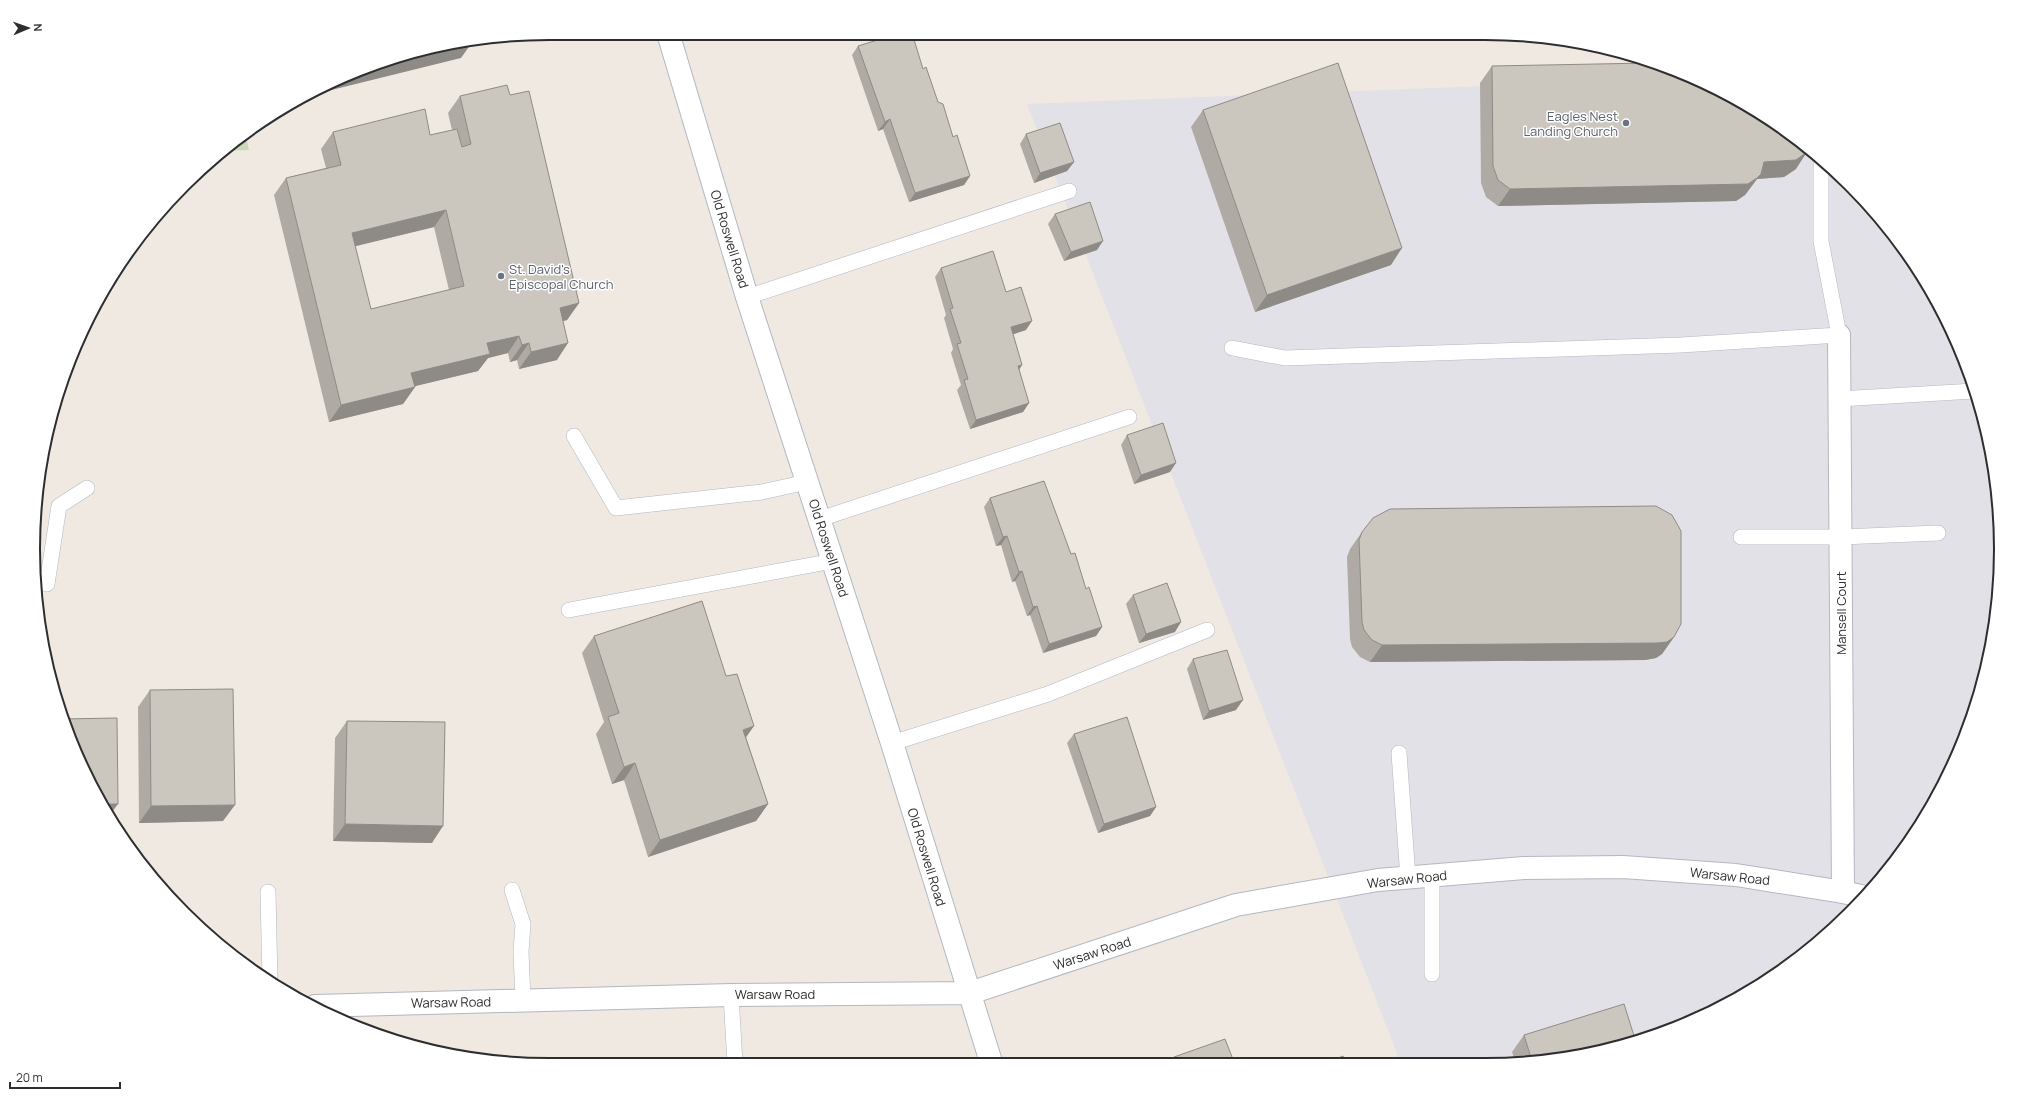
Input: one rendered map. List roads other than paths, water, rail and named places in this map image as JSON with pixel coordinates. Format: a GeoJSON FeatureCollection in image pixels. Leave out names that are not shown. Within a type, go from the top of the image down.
{"type":"FeatureCollection","features":[{"type":"Feature","properties":{"kind":"street","name":"Old Roswell Road"},"geometry":{"type":"LineString","coordinates":[[670,40],[747,297],[892,743],[990,1058]]}},
{"type":"Feature","properties":{"kind":"street","name":"Mansell Court"},"geometry":{"type":"LineString","coordinates":[[1839,335],[1841,537],[1859,894]]}},
{"type":"Feature","properties":{"kind":"street","name":"Warsaw Road"},"geometry":{"type":"LineString","coordinates":[[323,1006],[731,995],[970,993],[1236,905],[1378,880],[1524,868],[1623,867],[1736,874],[1858,896]]}},
{"type":"Feature","properties":{"kind":"lane"},"geometry":{"type":"LineString","coordinates":[[1232,348],[1286,358],[1680,344],[1839,335],[1820,241],[1821,166]]}},
{"type":"Feature","properties":{"kind":"lane"},"geometry":{"type":"LineString","coordinates":[[747,297],[1069,191]]}},
{"type":"Feature","properties":{"kind":"lane"},"geometry":{"type":"LineString","coordinates":[[1839,399],[1969,391]]}},
{"type":"Feature","properties":{"kind":"lane"},"geometry":{"type":"LineString","coordinates":[[820,520],[1129,418]]}},
{"type":"Feature","properties":{"kind":"lane"},"geometry":{"type":"LineString","coordinates":[[574,436],[616,508],[762,492],[807,482]]}},
{"type":"Feature","properties":{"kind":"lane"},"geometry":{"type":"LineString","coordinates":[[47,584],[59,506],[87,488]]}},
{"type":"Feature","properties":{"kind":"lane"},"geometry":{"type":"LineString","coordinates":[[1741,537],[1841,537],[1938,533]]}},
{"type":"Feature","properties":{"kind":"lane"},"geometry":{"type":"LineString","coordinates":[[569,610],[832,561]]}},
{"type":"Feature","properties":{"kind":"lane"},"geometry":{"type":"LineString","coordinates":[[892,743],[1048,694],[1207,630]]}},
{"type":"Feature","properties":{"kind":"lane"},"geometry":{"type":"LineString","coordinates":[[1399,752],[1408,878]]}},
{"type":"Feature","properties":{"kind":"lane"},"geometry":{"type":"LineString","coordinates":[[1432,876],[1432,974]]}},
{"type":"Feature","properties":{"kind":"lane"},"geometry":{"type":"LineString","coordinates":[[512,890],[523,924],[521,952],[523,1000]]}},
{"type":"Feature","properties":{"kind":"lane"},"geometry":{"type":"LineString","coordinates":[[268,892],[270,974]]}},
{"type":"Feature","properties":{"kind":"lane"},"geometry":{"type":"LineString","coordinates":[[731,995],[735,1058]]}},
{"type":"Feature","properties":{"kind":"place","name":"Eagles Nest Landing Church"},"geometry":{"type":"Point","coordinates":[1626,123]}},
{"type":"Feature","properties":{"kind":"place","name":"St. David's Episcopal Church"},"geometry":{"type":"Point","coordinates":[501,276]}}]}
